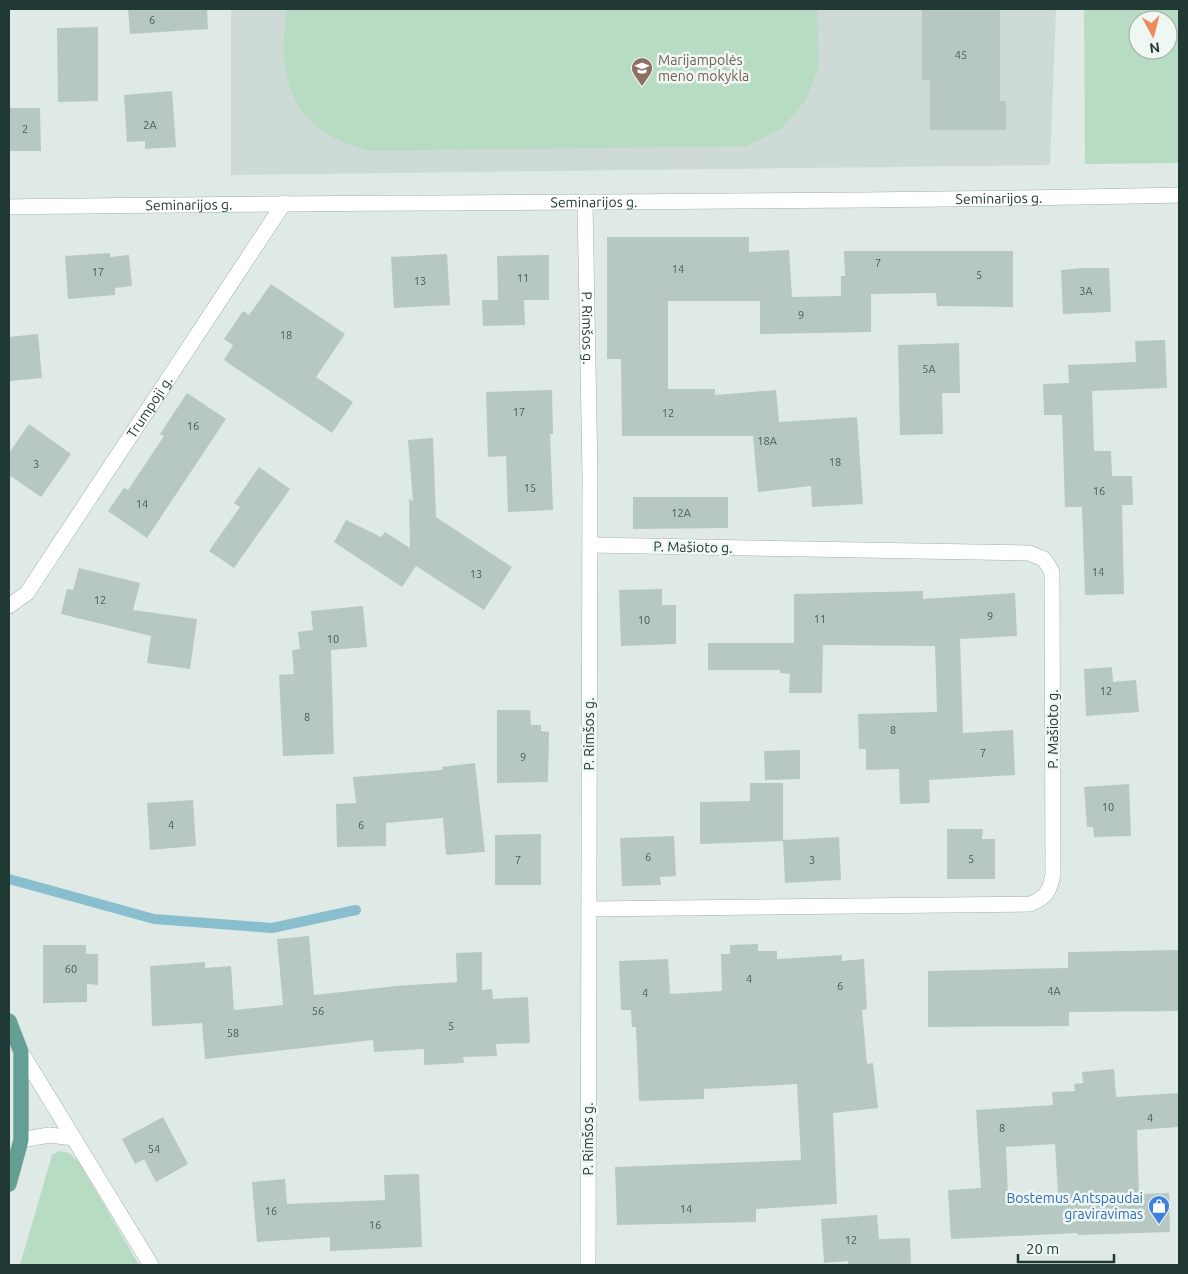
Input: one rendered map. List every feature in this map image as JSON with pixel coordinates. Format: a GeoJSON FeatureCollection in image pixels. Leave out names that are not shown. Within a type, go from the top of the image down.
{"type":"FeatureCollection","features":[{"type":"Feature","properties":{"kind":"main road"},"geometry":{"type":"LineString","coordinates":[[9,1021],[21,1052],[21,1140],[9,1184]]}},
{"type":"Feature","properties":{"kind":"street","name":"Seminarijos g."},"geometry":{"type":"LineString","coordinates":[[9,207],[284,203],[876,202],[1179,195]]}},
{"type":"Feature","properties":{"kind":"street","name":"P. Rimšos g."},"geometry":{"type":"LineString","coordinates":[[585,202],[590,545],[588,1265]]}},
{"type":"Feature","properties":{"kind":"street","name":"Trumpoji g."},"geometry":{"type":"LineString","coordinates":[[9,606],[28,593],[284,203]]}},
{"type":"Feature","properties":{"kind":"street","name":"P. Mašioto g."},"geometry":{"type":"LineString","coordinates":[[589,909],[1030,904],[1042,900],[1050,889],[1053,874],[1052,572],[1044,559],[1029,553],[590,545]]}},
{"type":"Feature","properties":{"kind":"street"},"geometry":{"type":"LineString","coordinates":[[21,1052],[151,1265]]}},
{"type":"Feature","properties":{"kind":"street"},"geometry":{"type":"LineString","coordinates":[[21,1140],[49,1135],[74,1138]]}},
{"type":"Feature","properties":{"kind":"shaded area","name":"Marijampolės meno mokykla"},"geometry":{"type":"Polygon","coordinates":[[[231,9],[1056,9],[1050,165],[231,175],[231,9]]]}},
{"type":"Feature","properties":{"kind":"green space"},"geometry":{"type":"Polygon","coordinates":[[[287,9],[817,9],[819,65],[806,100],[782,128],[747,146],[366,151],[324,132],[299,107],[287,77],[284,61],[287,9]]]}},
{"type":"Feature","properties":{"kind":"green space"},"geometry":{"type":"Polygon","coordinates":[[[1084,9],[1179,9],[1179,163],[1085,164],[1084,9]]]}},
{"type":"Feature","properties":{"kind":"green space"},"geometry":{"type":"Polygon","coordinates":[[[59,1151],[69,1153],[79,1162],[139,1265],[20,1265],[52,1155],[59,1151]]]}},
{"type":"Feature","properties":{"kind":"building"},"geometry":{"type":"Polygon","coordinates":[[[128,9],[207,9],[208,29],[130,34],[128,9]]]}},
{"type":"Feature","properties":{"kind":"building"},"geometry":{"type":"Polygon","coordinates":[[[922,9],[1000,9],[1000,101],[1006,101],[1006,130],[930,130],[930,80],[922,80],[922,9]]]}},
{"type":"Feature","properties":{"kind":"building"},"geometry":{"type":"Polygon","coordinates":[[[98,27],[98,101],[58,102],[57,28],[98,27]]]}},
{"type":"Feature","properties":{"kind":"building"},"geometry":{"type":"Polygon","coordinates":[[[172,91],[176,147],[145,149],[145,141],[127,142],[124,95],[172,91]]]}},
{"type":"Feature","properties":{"kind":"building"},"geometry":{"type":"Polygon","coordinates":[[[9,108],[40,108],[41,151],[9,151],[9,108]]]}},
{"type":"Feature","properties":{"kind":"building"},"geometry":{"type":"Polygon","coordinates":[[[607,237],[749,237],[749,252],[789,250],[792,297],[841,296],[841,276],[845,276],[844,251],[1013,251],[1013,307],[937,306],[936,293],[871,294],[871,332],[760,334],[760,301],[668,301],[668,389],[715,389],[715,395],[776,390],[779,422],[857,417],[863,504],[812,507],[811,486],[758,492],[753,436],[622,436],[621,359],[607,359],[607,237]]]}},
{"type":"Feature","properties":{"kind":"building"},"geometry":{"type":"Polygon","coordinates":[[[110,253],[110,257],[129,255],[132,286],[115,288],[115,295],[68,299],[65,256],[110,253]]]}},
{"type":"Feature","properties":{"kind":"building"},"geometry":{"type":"Polygon","coordinates":[[[447,254],[450,305],[394,308],[391,257],[447,254]]]}},
{"type":"Feature","properties":{"kind":"building"},"geometry":{"type":"Polygon","coordinates":[[[549,255],[549,300],[524,300],[525,325],[483,326],[482,300],[498,300],[497,256],[549,255]]]}},
{"type":"Feature","properties":{"kind":"building"},"geometry":{"type":"Polygon","coordinates":[[[1109,268],[1111,312],[1063,314],[1061,270],[1109,268]]]}},
{"type":"Feature","properties":{"kind":"building"},"geometry":{"type":"Polygon","coordinates":[[[271,284],[345,334],[316,377],[353,402],[332,433],[224,360],[233,345],[224,339],[243,311],[249,315],[271,284]]]}},
{"type":"Feature","properties":{"kind":"building"},"geometry":{"type":"Polygon","coordinates":[[[38,334],[42,378],[9,381],[9,337],[38,334]]]}},
{"type":"Feature","properties":{"kind":"building"},"geometry":{"type":"Polygon","coordinates":[[[1165,340],[1167,388],[1092,391],[1094,451],[1111,451],[1112,476],[1132,476],[1133,505],[1122,505],[1124,594],[1085,595],[1082,507],[1065,507],[1062,415],[1044,415],[1043,384],[1069,383],[1068,365],[1136,362],[1135,341],[1165,340]]]}},
{"type":"Feature","properties":{"kind":"building"},"geometry":{"type":"Polygon","coordinates":[[[959,343],[960,393],[942,393],[943,434],[900,435],[898,345],[959,343]]]}},
{"type":"Feature","properties":{"kind":"building"},"geometry":{"type":"Polygon","coordinates":[[[552,390],[553,434],[550,434],[553,510],[508,512],[506,456],[488,457],[486,392],[552,390]]]}},
{"type":"Feature","properties":{"kind":"building"},"geometry":{"type":"Polygon","coordinates":[[[187,393],[226,419],[147,538],[108,511],[124,488],[128,490],[164,436],[160,434],[187,393]]]}},
{"type":"Feature","properties":{"kind":"building"},"geometry":{"type":"Polygon","coordinates":[[[29,424],[71,454],[41,497],[9,475],[9,453],[29,424]]]}},
{"type":"Feature","properties":{"kind":"building"},"geometry":{"type":"Polygon","coordinates":[[[433,438],[436,517],[512,567],[484,610],[416,566],[402,587],[334,542],[346,520],[381,537],[385,532],[410,548],[409,499],[413,501],[408,440],[433,438]]]}},
{"type":"Feature","properties":{"kind":"building"},"geometry":{"type":"Polygon","coordinates":[[[259,467],[290,489],[234,568],[209,551],[240,507],[234,503],[259,467]]]}},
{"type":"Feature","properties":{"kind":"building"},"geometry":{"type":"Polygon","coordinates":[[[633,497],[728,497],[728,528],[633,529],[633,497]]]}},
{"type":"Feature","properties":{"kind":"building"},"geometry":{"type":"Polygon","coordinates":[[[79,568],[140,583],[133,610],[197,619],[190,669],[147,663],[151,636],[61,614],[67,589],[73,590],[79,568]]]}},
{"type":"Feature","properties":{"kind":"building"},"geometry":{"type":"Polygon","coordinates":[[[662,589],[662,605],[676,605],[676,644],[621,646],[619,590],[662,589]]]}},
{"type":"Feature","properties":{"kind":"building"},"geometry":{"type":"Polygon","coordinates":[[[923,591],[923,599],[1015,593],[1017,636],[960,639],[963,733],[1013,730],[1015,775],[929,780],[930,803],[900,804],[899,769],[866,770],[866,749],[859,749],[858,714],[937,712],[935,646],[823,645],[822,693],[789,693],[790,674],[780,673],[780,670],[708,670],[708,643],[794,643],[794,594],[923,591]]]}},
{"type":"Feature","properties":{"kind":"building"},"geometry":{"type":"Polygon","coordinates":[[[363,606],[367,647],[331,650],[334,754],[283,756],[279,675],[294,674],[292,650],[300,649],[298,632],[313,630],[311,611],[363,606]]]}},
{"type":"Feature","properties":{"kind":"building"},"geometry":{"type":"Polygon","coordinates":[[[1112,667],[1113,682],[1136,680],[1139,712],[1086,716],[1084,669],[1112,667]]]}},
{"type":"Feature","properties":{"kind":"building"},"geometry":{"type":"Polygon","coordinates":[[[497,710],[530,710],[531,725],[541,725],[541,731],[549,732],[548,782],[497,783],[497,710]]]}},
{"type":"Feature","properties":{"kind":"building"},"geometry":{"type":"Polygon","coordinates":[[[800,750],[800,779],[765,780],[764,751],[800,750]]]}},
{"type":"Feature","properties":{"kind":"building"},"geometry":{"type":"Polygon","coordinates":[[[475,763],[485,852],[446,855],[443,818],[386,823],[386,846],[337,847],[336,804],[356,803],[353,777],[443,770],[442,767],[475,763]]]}},
{"type":"Feature","properties":{"kind":"building"},"geometry":{"type":"Polygon","coordinates":[[[750,783],[783,783],[783,840],[839,837],[841,880],[785,883],[783,841],[700,844],[700,802],[750,801],[750,783]]]}},
{"type":"Feature","properties":{"kind":"building"},"geometry":{"type":"Polygon","coordinates":[[[1129,784],[1131,836],[1094,837],[1093,827],[1087,827],[1084,787],[1129,784]]]}},
{"type":"Feature","properties":{"kind":"building"},"geometry":{"type":"Polygon","coordinates":[[[193,800],[196,846],[150,850],[147,803],[193,800]]]}},
{"type":"Feature","properties":{"kind":"building"},"geometry":{"type":"Polygon","coordinates":[[[947,829],[983,829],[982,839],[995,839],[995,879],[947,879],[947,829]]]}},
{"type":"Feature","properties":{"kind":"building"},"geometry":{"type":"Polygon","coordinates":[[[541,834],[541,885],[495,885],[495,835],[541,834]]]}},
{"type":"Feature","properties":{"kind":"building"},"geometry":{"type":"Polygon","coordinates":[[[674,836],[676,876],[660,877],[661,885],[622,886],[620,838],[674,836]]]}},
{"type":"Feature","properties":{"kind":"building"},"geometry":{"type":"Polygon","coordinates":[[[309,936],[314,995],[396,986],[457,982],[456,953],[482,952],[482,990],[492,989],[493,999],[528,997],[530,1043],[496,1044],[497,1056],[463,1057],[464,1063],[424,1065],[424,1049],[374,1052],[373,1040],[205,1059],[202,1023],[152,1026],[150,966],[205,962],[205,968],[231,966],[234,1010],[283,1005],[277,939],[309,936]]]}},
{"type":"Feature","properties":{"kind":"building"},"geometry":{"type":"Polygon","coordinates":[[[758,944],[758,951],[777,951],[777,959],[842,955],[842,961],[864,959],[867,1009],[862,1010],[867,1064],[873,1063],[878,1108],[833,1113],[837,1204],[756,1209],[756,1222],[617,1225],[615,1167],[801,1160],[797,1084],[704,1089],[704,1099],[639,1101],[636,1027],[632,1027],[631,1010],[621,1010],[619,961],[668,959],[670,994],[722,991],[721,954],[730,954],[730,945],[758,944]]]}},
{"type":"Feature","properties":{"kind":"building"},"geometry":{"type":"Polygon","coordinates":[[[43,945],[86,945],[86,954],[98,954],[98,985],[87,984],[87,1002],[43,1003],[43,945]]]}},
{"type":"Feature","properties":{"kind":"building"},"geometry":{"type":"Polygon","coordinates":[[[1179,950],[1179,1011],[1069,1012],[1069,1026],[928,1027],[928,971],[1068,968],[1068,952],[1179,950]]]}},
{"type":"Feature","properties":{"kind":"building"},"geometry":{"type":"Polygon","coordinates":[[[1114,1069],[1116,1097],[1178,1093],[1179,1127],[1137,1130],[1139,1194],[1169,1193],[1170,1232],[1078,1235],[1078,1233],[951,1239],[948,1190],[981,1188],[976,1110],[1053,1105],[1052,1092],[1075,1091],[1074,1084],[1083,1083],[1082,1072],[1114,1069]],[[1055,1144],[1006,1147],[1008,1196],[1058,1194],[1055,1144]]]}},
{"type":"Feature","properties":{"kind":"building"},"geometry":{"type":"Polygon","coordinates":[[[163,1117],[188,1164],[156,1182],[144,1159],[135,1164],[122,1139],[163,1117]]]}},
{"type":"Feature","properties":{"kind":"building"},"geometry":{"type":"Polygon","coordinates":[[[419,1174],[422,1247],[330,1251],[330,1237],[257,1242],[252,1182],[285,1179],[287,1204],[385,1200],[384,1175],[419,1174]]]}},
{"type":"Feature","properties":{"kind":"building"},"geometry":{"type":"Polygon","coordinates":[[[877,1215],[879,1239],[910,1238],[911,1264],[848,1265],[848,1261],[824,1263],[821,1219],[877,1215]]]}},
{"type":"Feature","properties":{"kind":"waterway"},"geometry":{"type":"LineString","coordinates":[[9,879],[154,919],[272,928],[356,910]]}},
{"type":"Feature","properties":{"kind":"place","name":"Marijampolės meno mokykla"},"geometry":{"type":"Point","coordinates":[642,87]}},
{"type":"Feature","properties":{"kind":"place","name":"Bostemus Antspaudai graviravimas"},"geometry":{"type":"Point","coordinates":[1159,1225]}}]}
